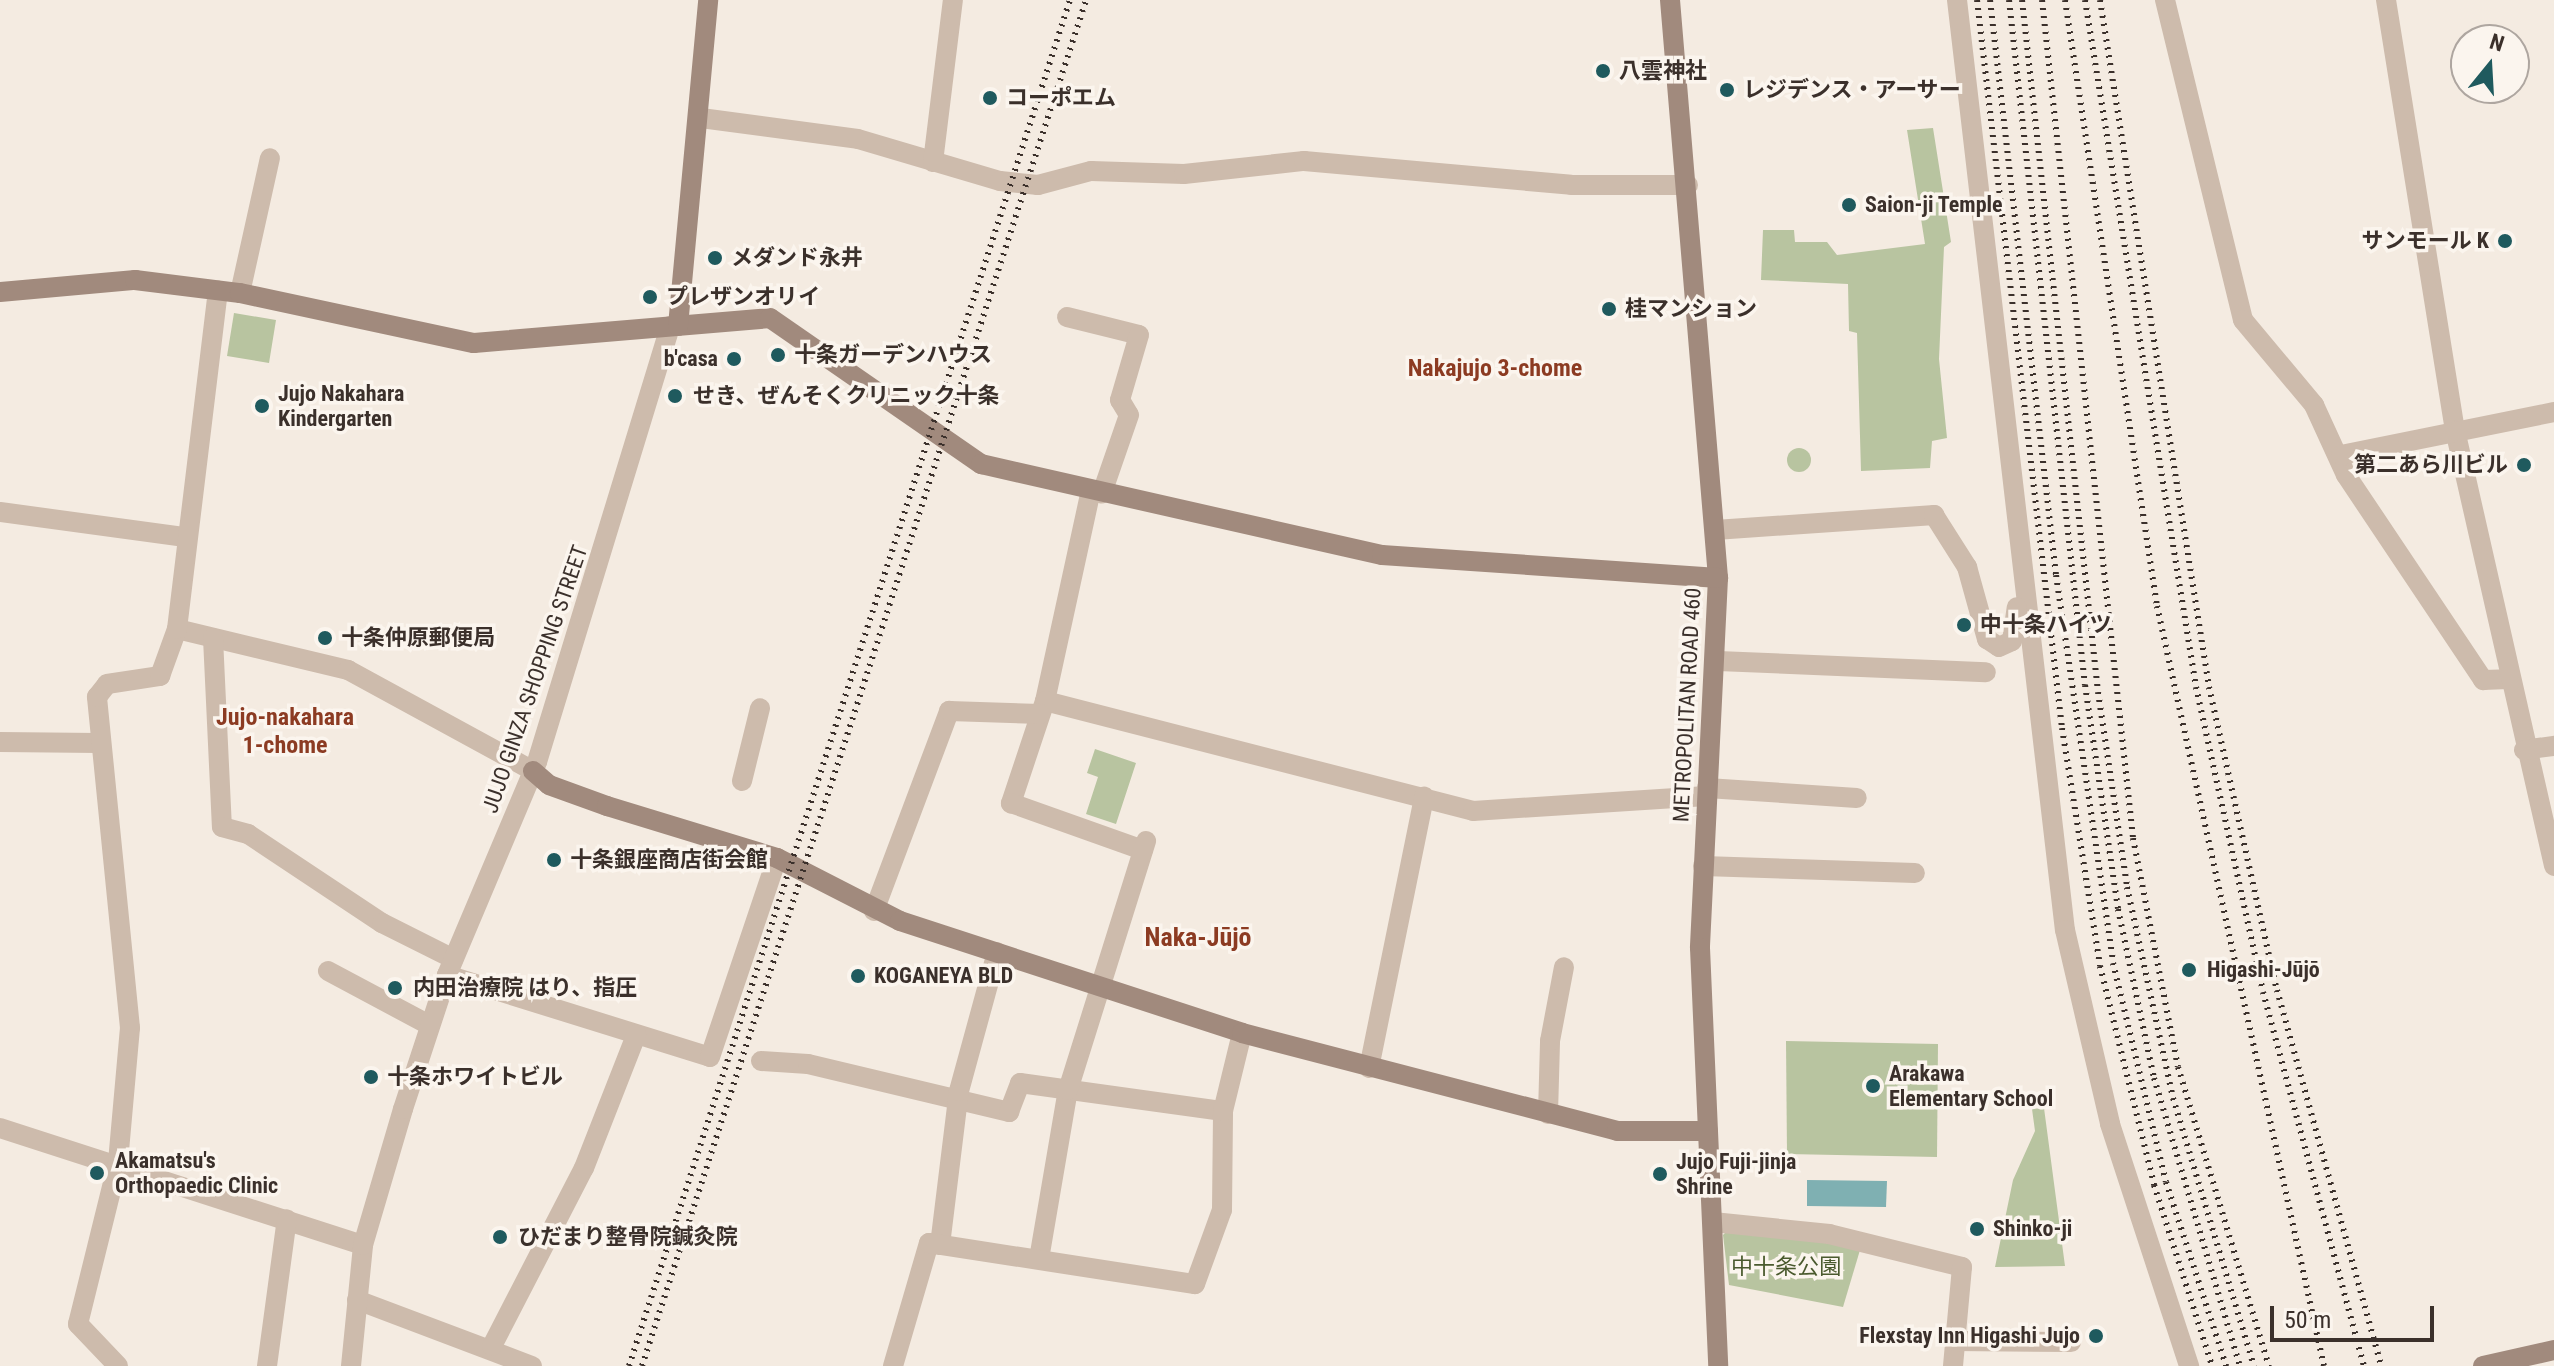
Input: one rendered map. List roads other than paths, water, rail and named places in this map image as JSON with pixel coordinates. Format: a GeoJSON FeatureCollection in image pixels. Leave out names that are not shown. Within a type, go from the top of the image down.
{"type":"FeatureCollection","features":[{"type":"Feature","properties":{"kind":"street"},"geometry":{"type":"LineString","coordinates":[[674,326],[701,118],[708,0]]}},
{"type":"Feature","properties":{"kind":"street"},"geometry":{"type":"LineString","coordinates":[[933,162],[953,0]]}},
{"type":"Feature","properties":{"kind":"street","name":"METROPOLITAN ROAD 460"},"geometry":{"type":"LineString","coordinates":[[1670,0],[1688,185],[1718,578],[1718,661],[1703,866],[1708,1131],[1718,1366]]}},
{"type":"Feature","properties":{"kind":"street"},"geometry":{"type":"LineString","coordinates":[[1957,0],[2065,930],[2083,1019],[2189,1366]]}},
{"type":"Feature","properties":{"kind":"street"},"geometry":{"type":"LineString","coordinates":[[2165,0],[2243,320],[2314,405],[2341,455],[2346,475],[2483,680],[2508,679]]}},
{"type":"Feature","properties":{"kind":"street"},"geometry":{"type":"LineString","coordinates":[[2386,0],[2455,430],[2524,750],[2554,866]]}},
{"type":"Feature","properties":{"kind":"street"},"geometry":{"type":"LineString","coordinates":[[701,118],[858,139],[933,162],[1038,185],[1084,171],[1211,173],[1304,161],[1571,185],[1688,185]]}},
{"type":"Feature","properties":{"kind":"street"},"geometry":{"type":"LineString","coordinates":[[240,293],[270,158]]}},
{"type":"Feature","properties":{"kind":"street"},"geometry":{"type":"LineString","coordinates":[[0,292],[96,280],[218,290],[474,343],[770,318],[976,462],[1096,492],[1382,555],[1718,578]]}},
{"type":"Feature","properties":{"kind":"street"},"geometry":{"type":"LineString","coordinates":[[118,1366],[78,1324],[118,1162],[129,991],[98,743],[100,689],[160,676],[177,629],[185,537],[218,290]]}},
{"type":"Feature","properties":{"kind":"street"},"geometry":{"type":"LineString","coordinates":[[1039,1259],[1068,1090],[1098,984],[1144,845],[1011,803],[1042,707],[1096,492],[1129,415],[1120,400],[1139,335],[1067,317]]}},
{"type":"Feature","properties":{"kind":"street","name":"JUJO GINZA SHOPPING STREET"},"geometry":{"type":"LineString","coordinates":[[351,1366],[363,1245],[429,1025],[533,771],[674,326]]}},
{"type":"Feature","properties":{"kind":"street"},"geometry":{"type":"LineString","coordinates":[[2341,455],[2554,412]]}},
{"type":"Feature","properties":{"kind":"street"},"geometry":{"type":"LineString","coordinates":[[0,512],[185,537]]}},
{"type":"Feature","properties":{"kind":"street"},"geometry":{"type":"LineString","coordinates":[[1715,530],[1934,515],[1967,567],[1987,639],[1999,647],[2012,641],[2022,579]]}},
{"type":"Feature","properties":{"kind":"street"},"geometry":{"type":"LineString","coordinates":[[177,629],[348,670],[578,796],[777,858],[874,911],[1242,1033],[1617,1131],[1708,1131]]}},
{"type":"Feature","properties":{"kind":"street"},"geometry":{"type":"LineString","coordinates":[[213,638],[222,827],[248,834],[451,967],[636,1035],[710,1057],[777,858]]}},
{"type":"Feature","properties":{"kind":"street"},"geometry":{"type":"LineString","coordinates":[[1718,661],[1986,672]]}},
{"type":"Feature","properties":{"kind":"street"},"geometry":{"type":"LineString","coordinates":[[874,911],[949,711],[1042,707],[1473,811],[1707,792],[1857,798]]}},
{"type":"Feature","properties":{"kind":"street"},"geometry":{"type":"LineString","coordinates":[[742,781],[760,708]]}},
{"type":"Feature","properties":{"kind":"street"},"geometry":{"type":"LineString","coordinates":[[0,742],[98,743]]}},
{"type":"Feature","properties":{"kind":"street"},"geometry":{"type":"LineString","coordinates":[[2524,750],[2554,746]]}},
{"type":"Feature","properties":{"kind":"street"},"geometry":{"type":"LineString","coordinates":[[1369,1068],[1424,797]]}},
{"type":"Feature","properties":{"kind":"street"},"geometry":{"type":"LineString","coordinates":[[1703,866],[1915,873]]}},
{"type":"Feature","properties":{"kind":"street"},"geometry":{"type":"LineString","coordinates":[[940,1245],[959,1099],[997,952]]}},
{"type":"Feature","properties":{"kind":"street"},"geometry":{"type":"LineString","coordinates":[[1548,1114],[1550,1041],[1564,967]]}},
{"type":"Feature","properties":{"kind":"street"},"geometry":{"type":"LineString","coordinates":[[328,971],[429,1025]]}},
{"type":"Feature","properties":{"kind":"street"},"geometry":{"type":"LineString","coordinates":[[893,1366],[929,1243],[1195,1284],[1222,1210],[1223,1111],[1242,1033]]}},
{"type":"Feature","properties":{"kind":"street"},"geometry":{"type":"LineString","coordinates":[[492,1346],[584,1168],[636,1035]]}},
{"type":"Feature","properties":{"kind":"street"},"geometry":{"type":"LineString","coordinates":[[761,1061],[808,1064],[1009,1112],[1020,1083],[1223,1111]]}},
{"type":"Feature","properties":{"kind":"street"},"geometry":{"type":"LineString","coordinates":[[2,1136],[118,1162],[363,1245]]}},
{"type":"Feature","properties":{"kind":"street"},"geometry":{"type":"LineString","coordinates":[[267,1366],[287,1219]]}},
{"type":"Feature","properties":{"kind":"street"},"geometry":{"type":"LineString","coordinates":[[1713,1222],[1829,1234],[1962,1267],[1953,1366]]}},
{"type":"Feature","properties":{"kind":"street"},"geometry":{"type":"LineString","coordinates":[[357,1300],[492,1346],[526,1365]]}},
{"type":"Feature","properties":{"kind":"street"},"geometry":{"type":"LineString","coordinates":[[1954,1341],[2071,1342]]}},
{"type":"Feature","properties":{"kind":"street"},"geometry":{"type":"LineString","coordinates":[[2483,1366],[2554,1350]]}},
{"type":"Feature","properties":{"kind":"water"},"geometry":{"type":"Polygon","coordinates":[[[1807,1180],[1887,1181],[1886,1207],[1807,1206],[1807,1180]]]}},
{"type":"Feature","properties":{"kind":"railway"},"geometry":{"type":"LineString","coordinates":[[629,1366],[1070,0]]}},
{"type":"Feature","properties":{"kind":"railway"},"geometry":{"type":"LineString","coordinates":[[642,1366],[1086,0]]}},
{"type":"Feature","properties":{"kind":"railway"},"geometry":{"type":"LineString","coordinates":[[1977,0],[2062,728],[2100,966],[2154,1185],[2212,1366]]}},
{"type":"Feature","properties":{"kind":"railway"},"geometry":{"type":"LineString","coordinates":[[1990,0],[2056,575],[2113,963],[2166,1182],[2226,1366]]}},
{"type":"Feature","properties":{"kind":"railway"},"geometry":{"type":"LineString","coordinates":[[2009,0],[2085,685],[2118,909],[2154,1078],[2240,1366]]}},
{"type":"Feature","properties":{"kind":"railway"},"geometry":{"type":"LineString","coordinates":[[2022,0],[2098,692],[2127,887],[2173,1098],[2254,1366]]}},
{"type":"Feature","properties":{"kind":"railway"},"geometry":{"type":"LineString","coordinates":[[2042,0],[2133,838],[2178,1067],[2269,1366]]}},
{"type":"Feature","properties":{"kind":"railway"},"geometry":{"type":"LineString","coordinates":[[2065,0],[2157,606],[2324,1366]]}},
{"type":"Feature","properties":{"kind":"railway"},"geometry":{"type":"LineString","coordinates":[[2085,0],[2196,687],[2263,992],[2364,1366]]}},
{"type":"Feature","properties":{"kind":"railway"},"geometry":{"type":"LineString","coordinates":[[2100,0],[2209,687],[2277,990],[2381,1366]]}},
{"type":"Feature","properties":{"kind":"place","name":"八雲神社"},"geometry":{"type":"Point","coordinates":[1603,71]}},
{"type":"Feature","properties":{"kind":"place","name":"レジデンス・アーサー"},"geometry":{"type":"Point","coordinates":[1727,90]}},
{"type":"Feature","properties":{"kind":"place","name":"コーポエム"},"geometry":{"type":"Point","coordinates":[990,98]}},
{"type":"Feature","properties":{"kind":"place","name":"Saion-ji Temple"},"geometry":{"type":"Point","coordinates":[1849,205]}},
{"type":"Feature","properties":{"kind":"place","name":"サンモール K"},"geometry":{"type":"Point","coordinates":[2505,241]}},
{"type":"Feature","properties":{"kind":"place","name":"メダンド永井"},"geometry":{"type":"Point","coordinates":[715,258]}},
{"type":"Feature","properties":{"kind":"place","name":"プレザンオリイ"},"geometry":{"type":"Point","coordinates":[650,297]}},
{"type":"Feature","properties":{"kind":"place","name":"桂マンション"},"geometry":{"type":"Point","coordinates":[1609,309]}},
{"type":"Feature","properties":{"kind":"place","name":"十条ガーデンハウス"},"geometry":{"type":"Point","coordinates":[778,355]}},
{"type":"Feature","properties":{"kind":"place","name":"b'casa"},"geometry":{"type":"Point","coordinates":[734,359]}},
{"type":"Feature","properties":{"kind":"place","name":"せき、ぜんそくクリニック十条"},"geometry":{"type":"Point","coordinates":[675,396]}},
{"type":"Feature","properties":{"kind":"place","name":"Jujo Nakahara Kindergarten"},"geometry":{"type":"Point","coordinates":[262,406]}},
{"type":"Feature","properties":{"kind":"place","name":"第二あら川ビル"},"geometry":{"type":"Point","coordinates":[2524,465]}},
{"type":"Feature","properties":{"kind":"place","name":"中十条ハイツ"},"geometry":{"type":"Point","coordinates":[1964,625]}},
{"type":"Feature","properties":{"kind":"place","name":"十条仲原郵便局"},"geometry":{"type":"Point","coordinates":[325,638]}},
{"type":"Feature","properties":{"kind":"place","name":"十条銀座商店街会館"},"geometry":{"type":"Point","coordinates":[554,860]}},
{"type":"Feature","properties":{"kind":"place","name":"Higashi-Jūjō"},"geometry":{"type":"Point","coordinates":[2189,970]}},
{"type":"Feature","properties":{"kind":"place","name":"KOGANEYA BLD"},"geometry":{"type":"Point","coordinates":[858,976]}},
{"type":"Feature","properties":{"kind":"place","name":"内田治療院 はり、指圧"},"geometry":{"type":"Point","coordinates":[395,988]}},
{"type":"Feature","properties":{"kind":"place","name":"十条ホワイトビル"},"geometry":{"type":"Point","coordinates":[371,1077]}},
{"type":"Feature","properties":{"kind":"place","name":"Arakawa Elementary School"},"geometry":{"type":"Point","coordinates":[1873,1086]}},
{"type":"Feature","properties":{"kind":"place","name":"Akamatsu's Orthopaedic Clinic"},"geometry":{"type":"Point","coordinates":[97,1173]}},
{"type":"Feature","properties":{"kind":"place","name":"Jujo Fuji-jinja Shrine"},"geometry":{"type":"Point","coordinates":[1660,1174]}},
{"type":"Feature","properties":{"kind":"place","name":"Shinko-ji"},"geometry":{"type":"Point","coordinates":[1977,1229]}},
{"type":"Feature","properties":{"kind":"place","name":"ひだまり整骨院鍼灸院"},"geometry":{"type":"Point","coordinates":[500,1237]}},
{"type":"Feature","properties":{"kind":"place","name":"Flexstay Inn Higashi Jujo"},"geometry":{"type":"Point","coordinates":[2096,1336]}},
{"type":"Feature","properties":{"kind":"district","name":"Nakajujo 3-chome"},"geometry":{"type":"Point","coordinates":[1495,369]}},
{"type":"Feature","properties":{"kind":"district","name":"Jujo-nakahara 1-chome"},"geometry":{"type":"Point","coordinates":[285,732]}},
{"type":"Feature","properties":{"kind":"district","name":"Naka-Jūjō"},"geometry":{"type":"Point","coordinates":[1198,938]}},
{"type":"Feature","properties":{"kind":"park label","name":"中十条公園"},"geometry":{"type":"Point","coordinates":[1786,1267]}}]}
